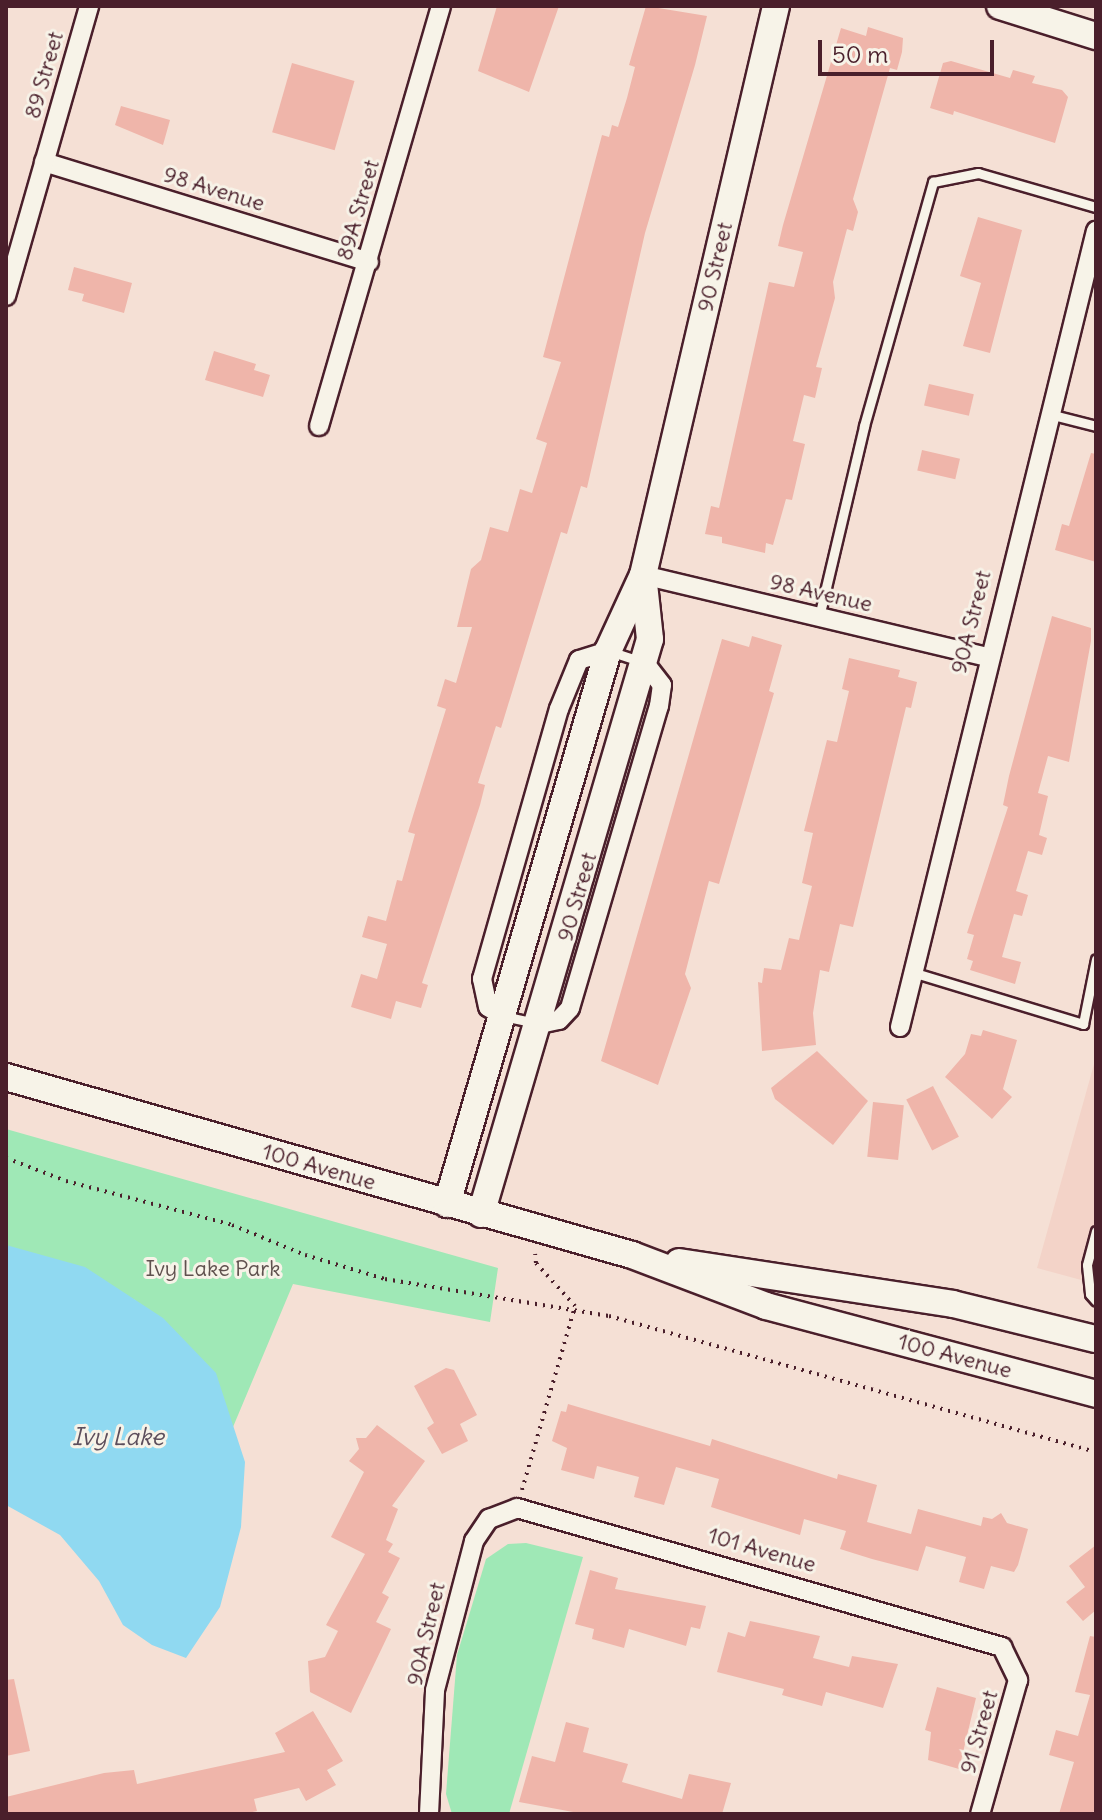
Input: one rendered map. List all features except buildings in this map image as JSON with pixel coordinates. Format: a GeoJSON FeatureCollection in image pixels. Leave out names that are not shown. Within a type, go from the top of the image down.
{"type":"FeatureCollection","features":[{"type":"Feature","properties":{"kind":"street","name":"89 Street"},"geometry":{"type":"LineString","coordinates":[[6,296],[89,6]]}},
{"type":"Feature","properties":{"kind":"street","name":"89A Street"},"geometry":{"type":"LineString","coordinates":[[319,426],[441,6]]}},
{"type":"Feature","properties":{"kind":"street","name":"90 Street"},"geometry":{"type":"LineString","coordinates":[[447,1204],[608,651],[643,575],[776,6]]}},
{"type":"Feature","properties":{"kind":"street"},"geometry":{"type":"LineString","coordinates":[[1000,6],[1096,36]]}},
{"type":"Feature","properties":{"kind":"street","name":"98 Avenue"},"geometry":{"type":"LineString","coordinates":[[44,162],[369,262]]}},
{"type":"Feature","properties":{"kind":"street","name":"90A Street"},"geometry":{"type":"LineString","coordinates":[[900,1027],[1048,413],[1096,231]]}},
{"type":"Feature","properties":{"kind":"street","name":"98 Avenue"},"geometry":{"type":"LineString","coordinates":[[643,575],[988,657]]}},
{"type":"Feature","properties":{"kind":"street","name":"90 Street"},"geometry":{"type":"LineString","coordinates":[[481,1214],[540,1024],[650,639],[643,575]]}},
{"type":"Feature","properties":{"kind":"street","name":"100 Avenue"},"geometry":{"type":"LineString","coordinates":[[6,1077],[632,1255],[766,1306],[1096,1394]]}},
{"type":"Feature","properties":{"kind":"street","name":"100 Avenue"},"geometry":{"type":"LineString","coordinates":[[632,1255],[953,1304],[1096,1339]]}},
{"type":"Feature","properties":{"kind":"street","name":"90A Street"},"geometry":{"type":"LineString","coordinates":[[429,1814],[438,1674],[474,1541],[489,1519],[517,1508]]}},
{"type":"Feature","properties":{"kind":"street","name":"101 Avenue"},"geometry":{"type":"LineString","coordinates":[[517,1508],[985,1639],[1002,1647],[1013,1664]]}},
{"type":"Feature","properties":{"kind":"street","name":"91 Street"},"geometry":{"type":"LineString","coordinates":[[980,1814],[1016,1695],[1013,1664]]}},
{"type":"Feature","properties":{"kind":"lane"},"geometry":{"type":"LineString","coordinates":[[819,617],[864,426],[933,182],[978,173],[1096,207]]}},
{"type":"Feature","properties":{"kind":"lane"},"geometry":{"type":"LineString","coordinates":[[1048,413],[1096,426]]}},
{"type":"Feature","properties":{"kind":"lane"},"geometry":{"type":"LineString","coordinates":[[608,651],[644,662]]}},
{"type":"Feature","properties":{"kind":"lane"},"geometry":{"type":"LineString","coordinates":[[912,972],[1083,1024],[1096,959]]}},
{"type":"Feature","properties":{"kind":"lane"},"geometry":{"type":"LineString","coordinates":[[503,1016],[540,1024]]}},
{"type":"Feature","properties":{"kind":"lane"},"geometry":{"type":"LineString","coordinates":[[1096,1231],[1087,1265],[1096,1301]]}},
{"type":"Feature","properties":{"kind":"path"},"geometry":{"type":"LineString","coordinates":[[6,1158],[66,1181],[220,1221],[305,1255],[385,1279],[609,1316],[1096,1452]]}},
{"type":"Feature","properties":{"kind":"path"},"geometry":{"type":"LineString","coordinates":[[517,1508],[574,1311],[567,1296],[536,1263],[540,1230]]}},
{"type":"Feature","properties":{"kind":"shaded area"},"geometry":{"type":"Polygon","coordinates":[[[1096,1057],[1096,1284],[1037,1268],[1096,1057]]]}},
{"type":"Feature","properties":{"kind":"green space","name":"Ivy Lake Park"},"geometry":{"type":"Polygon","coordinates":[[[6,1129],[498,1268],[490,1322],[293,1284],[233,1427],[135,1300],[6,1252],[6,1129]]]}},
{"type":"Feature","properties":{"kind":"green space"},"geometry":{"type":"Polygon","coordinates":[[[526,1543],[583,1557],[509,1814],[452,1814],[446,1794],[457,1655],[486,1559],[508,1544],[526,1543]]]}},
{"type":"Feature","properties":{"kind":"water","name":"Ivy Lake"},"geometry":{"type":"Polygon","coordinates":[[[6,1245],[85,1267],[163,1318],[216,1373],[245,1462],[241,1527],[220,1607],[186,1658],[152,1645],[123,1625],[99,1581],[60,1535],[6,1505],[6,1245]]]}}]}
